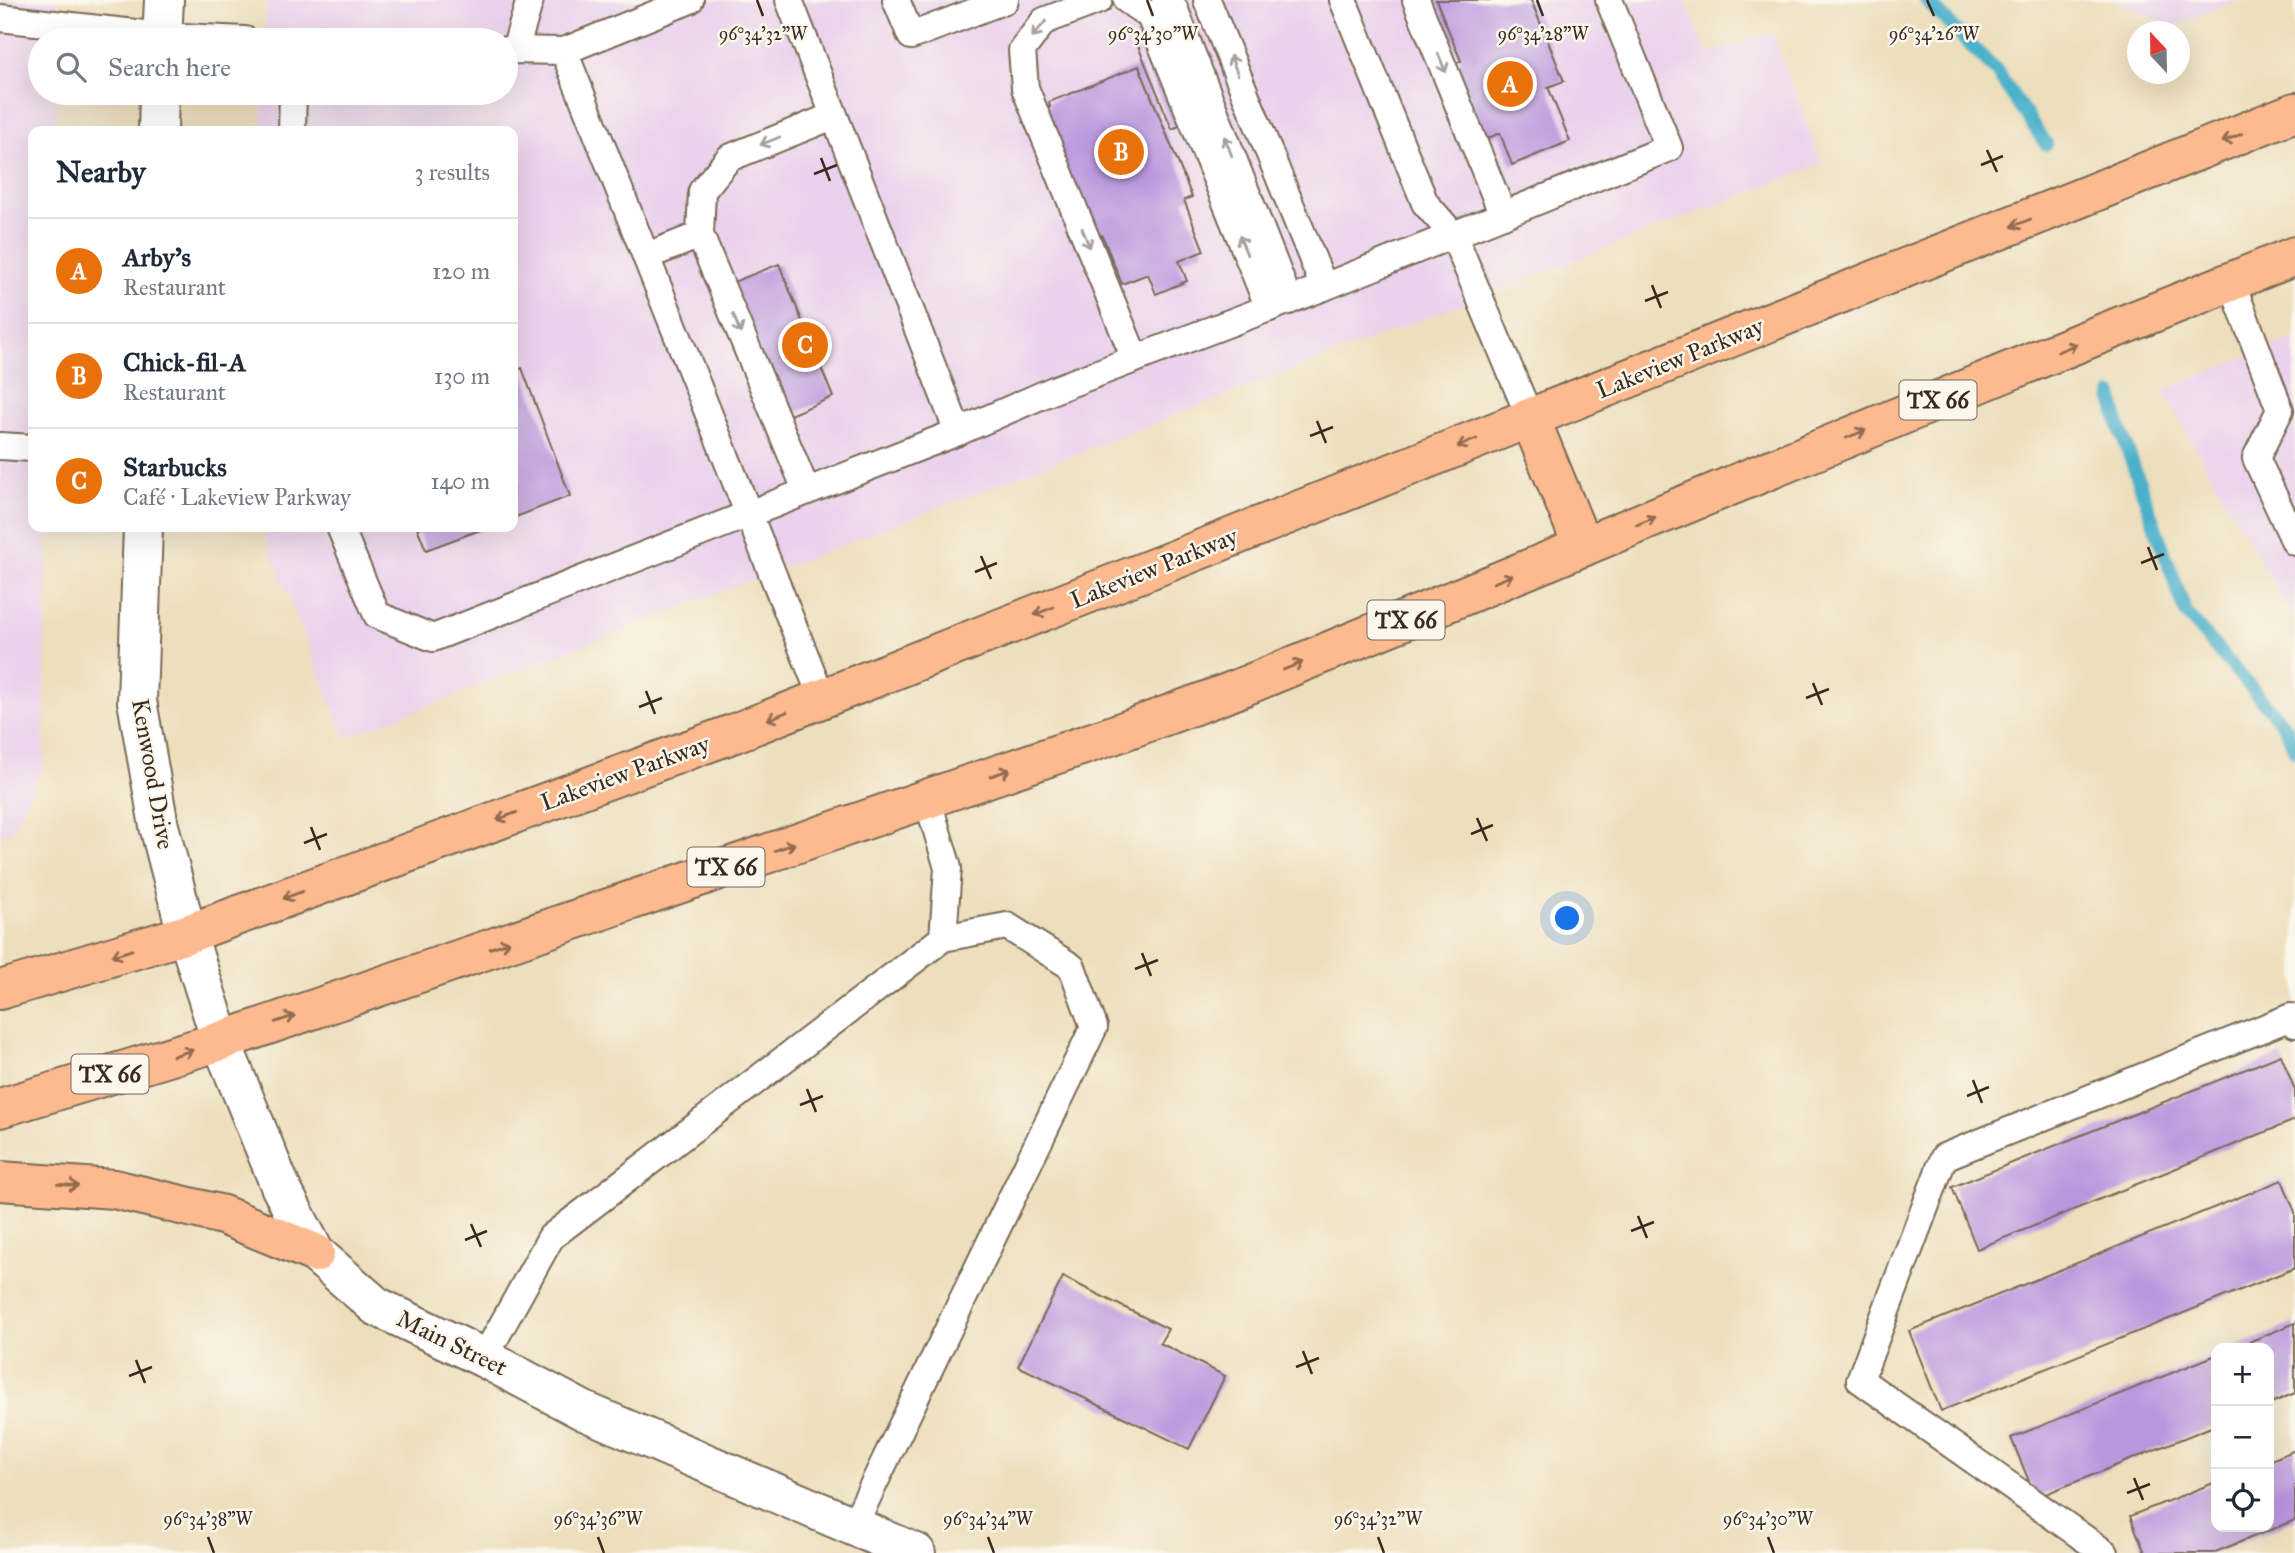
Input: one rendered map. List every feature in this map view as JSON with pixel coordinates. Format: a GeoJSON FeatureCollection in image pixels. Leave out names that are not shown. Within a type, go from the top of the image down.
{"type":"FeatureCollection","features":[{"type":"Feature","properties":{"kind":"main road","name":"Lakeview Parkway"},"geometry":{"type":"LineString","coordinates":[[0,990],[187,934],[732,734],[2295,112]]}},
{"type":"Feature","properties":{"kind":"main road","name":"TX 66"},"geometry":{"type":"LineString","coordinates":[[0,1108],[221,1041],[1230,692],[2295,256]]}},
{"type":"Feature","properties":{"kind":"main road"},"geometry":{"type":"LineString","coordinates":[[1530,418],[1583,547]]}},
{"type":"Feature","properties":{"kind":"main road"},"geometry":{"type":"LineString","coordinates":[[0,1181],[114,1189],[223,1215],[315,1253]]}},
{"type":"Feature","properties":{"kind":"street"},"geometry":{"type":"LineString","coordinates":[[158,126],[159,105]]}},
{"type":"Feature","properties":{"kind":"street","name":"Kenwood Drive"},"geometry":{"type":"LineString","coordinates":[[143,532],[137,701],[159,826],[187,934]]}},
{"type":"Feature","properties":{"kind":"street","name":"Main Street"},"geometry":{"type":"LineString","coordinates":[[187,934],[221,1041],[281,1188],[315,1253],[376,1306],[484,1358],[584,1411],[916,1553]]}},
{"type":"Feature","properties":{"kind":"lane"},"geometry":{"type":"LineString","coordinates":[[518,30],[530,0]]}},
{"type":"Feature","properties":{"kind":"lane"},"geometry":{"type":"LineString","coordinates":[[518,50],[564,51],[690,0]]}},
{"type":"Feature","properties":{"kind":"lane"},"geometry":{"type":"LineString","coordinates":[[789,0],[958,432]]}},
{"type":"Feature","properties":{"kind":"lane"},"geometry":{"type":"LineString","coordinates":[[896,0],[911,36],[1005,0]]}},
{"type":"Feature","properties":{"kind":"lane"},"geometry":{"type":"LineString","coordinates":[[1099,0],[1044,21],[1022,50],[1025,88],[1135,359]]}},
{"type":"Feature","properties":{"kind":"lane"},"geometry":{"type":"LineString","coordinates":[[1127,0],[1150,16],[1279,304]]}},
{"type":"Feature","properties":{"kind":"lane"},"geometry":{"type":"LineString","coordinates":[[1165,0],[1174,8],[1279,304]]}},
{"type":"Feature","properties":{"kind":"lane"},"geometry":{"type":"LineString","coordinates":[[1207,0],[1324,287]]}},
{"type":"Feature","properties":{"kind":"lane"},"geometry":{"type":"LineString","coordinates":[[1343,0],[1425,203],[1454,236],[1530,418]]}},
{"type":"Feature","properties":{"kind":"lane"},"geometry":{"type":"LineString","coordinates":[[1416,0],[1503,215]]}},
{"type":"Feature","properties":{"kind":"lane"},"geometry":{"type":"LineString","coordinates":[[342,532],[377,615],[433,638],[958,432],[1056,389],[1454,236],[1669,148],[1609,0]]}},
{"type":"Feature","properties":{"kind":"lane"},"geometry":{"type":"LineString","coordinates":[[0,18],[162,25]]}},
{"type":"Feature","properties":{"kind":"lane"},"geometry":{"type":"LineString","coordinates":[[564,51],[822,698]]}},
{"type":"Feature","properties":{"kind":"lane"},"geometry":{"type":"LineString","coordinates":[[292,126],[293,105]]}},
{"type":"Feature","properties":{"kind":"lane"},"geometry":{"type":"LineString","coordinates":[[806,490],[700,235],[702,191],[729,158],[833,116]]}},
{"type":"Feature","properties":{"kind":"lane"},"geometry":{"type":"LineString","coordinates":[[647,256],[700,235]]}},
{"type":"Feature","properties":{"kind":"lane"},"geometry":{"type":"LineString","coordinates":[[2231,281],[2280,411],[2256,458],[2295,542]]}},
{"type":"Feature","properties":{"kind":"lane"},"geometry":{"type":"LineString","coordinates":[[0,446],[28,448]]}},
{"type":"Feature","properties":{"kind":"lane"},"geometry":{"type":"LineString","coordinates":[[927,798],[948,868],[943,938]]}},
{"type":"Feature","properties":{"kind":"lane"},"geometry":{"type":"LineString","coordinates":[[484,1358],[551,1237],[943,938],[1007,926],[1072,967],[1094,1027],[854,1525]]}},
{"type":"Feature","properties":{"kind":"lane"},"geometry":{"type":"LineString","coordinates":[[2105,1553],[1860,1380],[1944,1157],[2291,1017],[2295,1024]]}},
{"type":"Feature","properties":{"kind":"shaded area"},"geometry":{"type":"Polygon","coordinates":[[[0,0],[58,0],[57,28],[28,28],[28,105],[56,105],[55,126],[28,126],[28,532],[47,532],[43,767],[12,830],[0,835],[0,0]]]}},
{"type":"Feature","properties":{"kind":"shaded area"},"geometry":{"type":"Polygon","coordinates":[[[267,0],[1685,0],[1707,54],[1772,33],[1822,164],[345,738],[263,532],[518,532],[518,126],[261,126],[262,105],[518,105],[518,28],[266,28],[267,0]]]}},
{"type":"Feature","properties":{"kind":"shaded area"},"geometry":{"type":"Polygon","coordinates":[[[2116,0],[2238,0],[2185,21],[2158,21],[2116,0]]]}},
{"type":"Feature","properties":{"kind":"shaded area"},"geometry":{"type":"Polygon","coordinates":[[[2295,338],[2295,621],[2163,391],[2295,338]]]}},
{"type":"Feature","properties":{"kind":"building"},"geometry":{"type":"Polygon","coordinates":[[[1436,0],[1531,0],[1564,81],[1548,87],[1570,141],[1512,165],[1500,133],[1486,139],[1456,63],[1461,61],[1436,0]]]}},
{"type":"Feature","properties":{"kind":"building"},"geometry":{"type":"Polygon","coordinates":[[[1183,16],[1222,109],[1172,129],[1134,36],[1183,16]]]}},
{"type":"Feature","properties":{"kind":"building"},"geometry":{"type":"Polygon","coordinates":[[[1139,66],[1192,197],[1184,200],[1204,251],[1179,261],[1187,281],[1156,294],[1148,274],[1122,284],[1102,235],[1084,240],[1033,113],[1050,107],[1049,102],[1139,66]]]}},
{"type":"Feature","properties":{"kind":"building"},"geometry":{"type":"Polygon","coordinates":[[[779,264],[833,397],[785,417],[731,283],[779,264]]]}},
{"type":"Feature","properties":{"kind":"building"},"geometry":{"type":"Polygon","coordinates":[[[522,368],[570,496],[518,516],[518,370],[522,368]]]}},
{"type":"Feature","properties":{"kind":"building"},"geometry":{"type":"Polygon","coordinates":[[[419,532],[475,532],[426,550],[419,532]]]}},
{"type":"Feature","properties":{"kind":"building"},"geometry":{"type":"Polygon","coordinates":[[[2281,1055],[2295,1090],[2295,1120],[1977,1249],[1952,1187],[2281,1055]]]}},
{"type":"Feature","properties":{"kind":"building"},"geometry":{"type":"Polygon","coordinates":[[[2282,1180],[2295,1212],[2295,1268],[1941,1411],[1909,1331],[2282,1180]]]}},
{"type":"Feature","properties":{"kind":"building"},"geometry":{"type":"Polygon","coordinates":[[[1063,1277],[1168,1329],[1160,1343],[1225,1376],[1189,1449],[1018,1366],[1063,1277]]]}},
{"type":"Feature","properties":{"kind":"building"},"geometry":{"type":"Polygon","coordinates":[[[2295,1323],[2295,1393],[2274,1402],[2274,1343],[2246,1343],[2295,1323]]]}},
{"type":"Feature","properties":{"kind":"building"},"geometry":{"type":"Polygon","coordinates":[[[2211,1357],[2211,1427],[2036,1498],[2011,1438],[2211,1357]]]}},
{"type":"Feature","properties":{"kind":"building"},"geometry":{"type":"Polygon","coordinates":[[[2295,1450],[2295,1520],[2274,1528],[2274,1469],[2274,1459],[2295,1450]]]}},
{"type":"Feature","properties":{"kind":"building"},"geometry":{"type":"Polygon","coordinates":[[[2211,1484],[2211,1532],[2265,1532],[2213,1553],[2145,1553],[2130,1516],[2211,1484]]]}},
{"type":"Feature","properties":{"kind":"waterway"},"geometry":{"type":"LineString","coordinates":[[1926,0],[1996,71],[2046,144]]}},
{"type":"Feature","properties":{"kind":"waterway"},"geometry":{"type":"LineString","coordinates":[[2112,395],[2118,423],[2186,613],[2286,728],[2295,751]]}},
{"type":"Feature","properties":{"kind":"place","name":"Arby's"},"geometry":{"type":"Point","coordinates":[1510,84]}},
{"type":"Feature","properties":{"kind":"place","name":"Chick-fil-A"},"geometry":{"type":"Point","coordinates":[1121,152]}},
{"type":"Feature","properties":{"kind":"place","name":"Starbucks"},"geometry":{"type":"Point","coordinates":[805,345]}}]}
